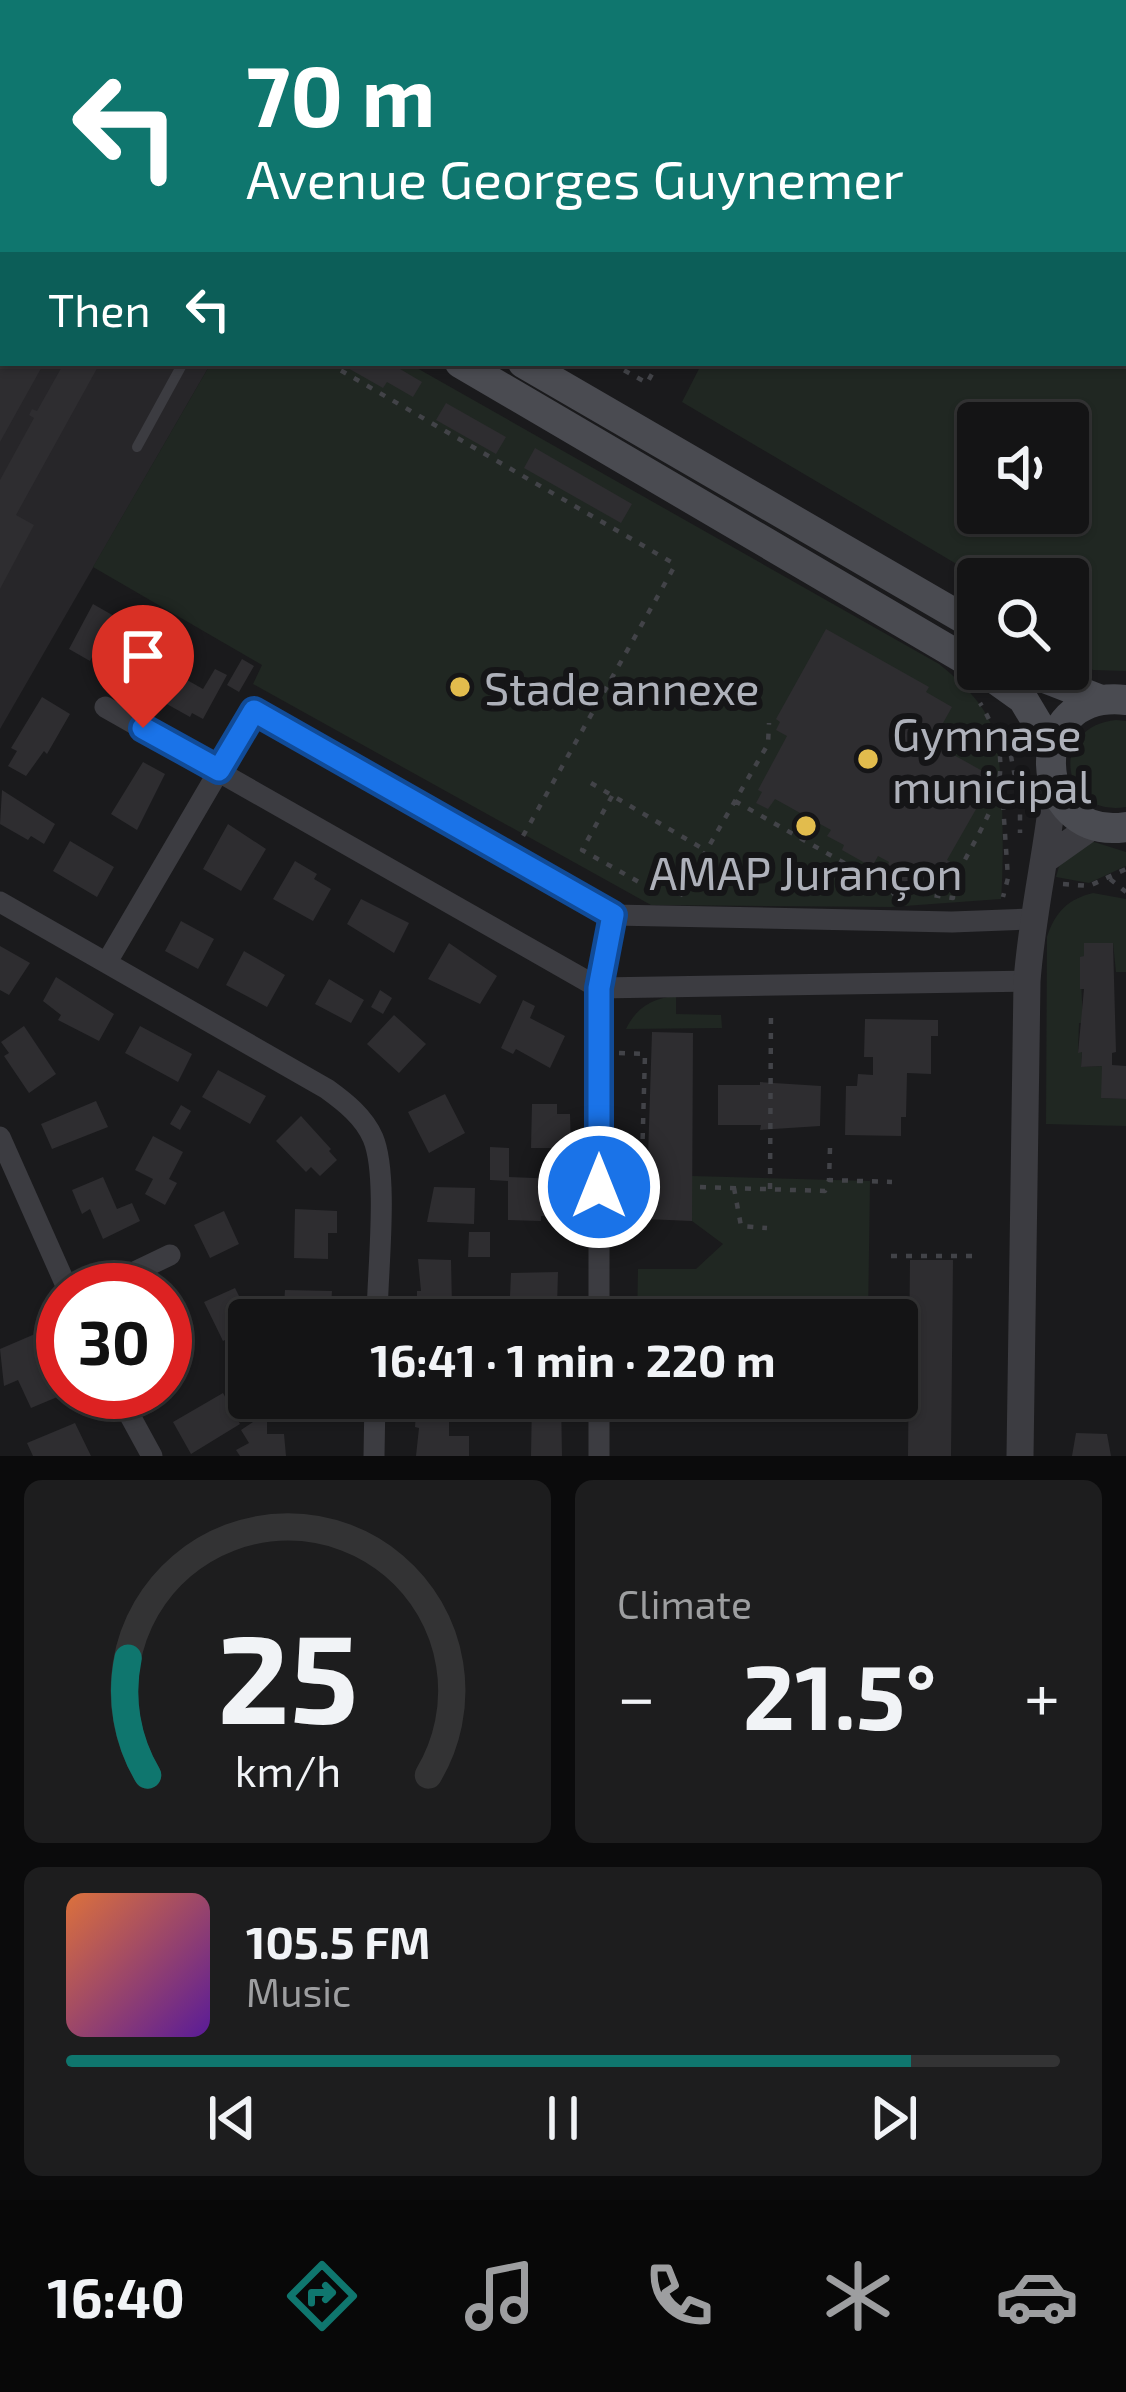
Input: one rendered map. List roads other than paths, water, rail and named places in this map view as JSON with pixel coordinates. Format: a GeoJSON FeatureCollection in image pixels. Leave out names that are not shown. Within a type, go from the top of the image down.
{"type":"FeatureCollection","features":[{"type":"Feature","properties":{"kind":"main road"},"geometry":{"type":"LineString","coordinates":[[465,366],[957,655]]}},
{"type":"Feature","properties":{"kind":"main road"},"geometry":{"type":"LineString","coordinates":[[528,366],[957,614]]}},
{"type":"Feature","properties":{"kind":"main road"},"geometry":{"type":"LineString","coordinates":[[1011,690],[1023,699],[1051,746]]}},
{"type":"Feature","properties":{"kind":"main road"},"geometry":{"type":"LineString","coordinates":[[1082,690],[1113,700]]}},
{"type":"Feature","properties":{"kind":"main road"},"geometry":{"type":"LineString","coordinates":[[1113,700],[1070,716],[1051,746],[1049,767],[1063,804],[1116,829]]}},
{"type":"Feature","properties":{"kind":"street"},"geometry":{"type":"LineString","coordinates":[[106,707],[599,988],[1027,981]]}},
{"type":"Feature","properties":{"kind":"street"},"geometry":{"type":"LineString","coordinates":[[107,962],[254,711],[613,915],[672,910],[916,921],[1033,919]]}},
{"type":"Feature","properties":{"kind":"street"},"geometry":{"type":"LineString","coordinates":[[1020,1456],[1027,981],[1033,919],[1051,871],[1054,788]]}},
{"type":"Feature","properties":{"kind":"street"},"geometry":{"type":"LineString","coordinates":[[1051,871],[1116,829]]}},
{"type":"Feature","properties":{"kind":"street"},"geometry":{"type":"LineString","coordinates":[[0,902],[327,1089],[355,1111],[373,1137],[379,1166],[377,1299]]}},
{"type":"Feature","properties":{"kind":"street"},"geometry":{"type":"LineString","coordinates":[[599,1299],[599,988],[613,915]]}},
{"type":"Feature","properties":{"kind":"street"},"geometry":{"type":"LineString","coordinates":[[0,1137],[56,1263]]}},
{"type":"Feature","properties":{"kind":"street"},"geometry":{"type":"LineString","coordinates":[[155,1263],[170,1256]]}},
{"type":"Feature","properties":{"kind":"street"},"geometry":{"type":"LineString","coordinates":[[132,1419],[152,1456]]}},
{"type":"Feature","properties":{"kind":"street"},"geometry":{"type":"LineString","coordinates":[[374,1456],[375,1419]]}},
{"type":"Feature","properties":{"kind":"street"},"geometry":{"type":"LineString","coordinates":[[599,1419],[599,1456]]}},
{"type":"Feature","properties":{"kind":"lane"},"geometry":{"type":"LineString","coordinates":[[137,447],[181,366]]}},
{"type":"Feature","properties":{"kind":"place","name":"Stade annexe"},"geometry":{"type":"Point","coordinates":[460,687]}},
{"type":"Feature","properties":{"kind":"place","name":"Gymnase municipal"},"geometry":{"type":"Point","coordinates":[868,759]}},
{"type":"Feature","properties":{"kind":"place","name":"AMAP Jurançon"},"geometry":{"type":"Point","coordinates":[806,826]}}]}
